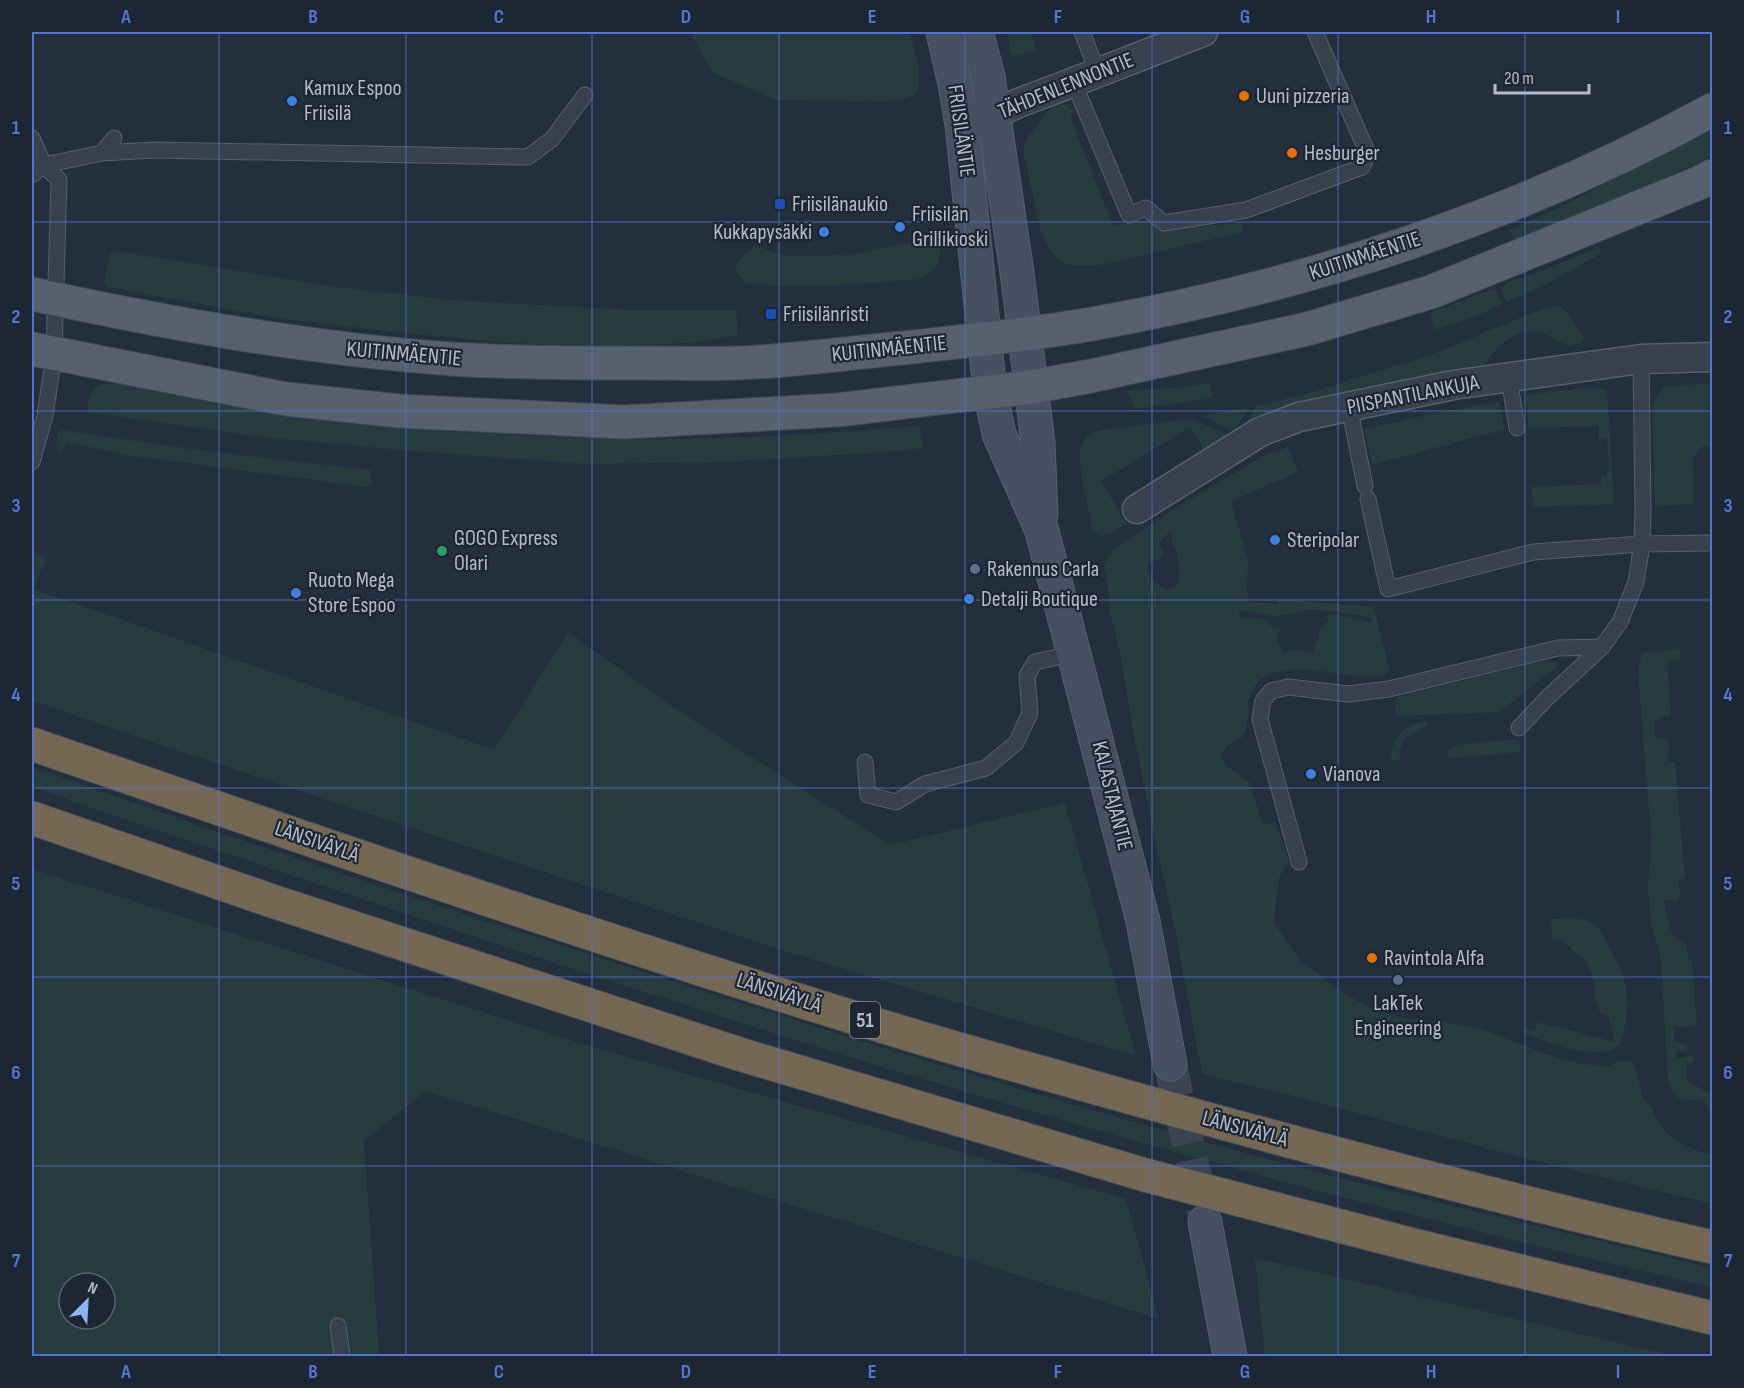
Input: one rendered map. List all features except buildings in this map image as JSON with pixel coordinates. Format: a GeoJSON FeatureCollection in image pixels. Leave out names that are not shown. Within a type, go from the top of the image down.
{"type":"FeatureCollection","features":[{"type":"Feature","properties":{"kind":"highway","name":"LÄNSIVÄYLÄ"},"geometry":{"type":"LineString","coordinates":[[32,744],[570,927],[912,1035],[1248,1130],[1713,1247]]}},
{"type":"Feature","properties":{"kind":"highway"},"geometry":{"type":"LineString","coordinates":[[32,818],[275,902],[739,1054],[1134,1171],[1413,1245],[1713,1318]]}},
{"type":"Feature","properties":{"kind":"main road","name":"FRIISILÄNTIE"},"geometry":{"type":"LineString","coordinates":[[943,32],[962,125],[984,338]]}},
{"type":"Feature","properties":{"kind":"main road","name":"FRIISILÄNTIE"},"geometry":{"type":"LineString","coordinates":[[976,32],[988,76],[1024,333]]}},
{"type":"Feature","properties":{"kind":"main road","name":"KUITINMÄENTIE"},"geometry":{"type":"LineString","coordinates":[[43,297],[228,332],[337,348],[453,359],[572,363],[738,363],[797,359],[1098,323],[1235,294],[1360,260],[1490,213],[1574,178],[1713,110]]}},
{"type":"Feature","properties":{"kind":"main road"},"geometry":{"type":"LineString","coordinates":[[43,351],[286,399],[400,411],[624,422],[837,410],[1031,387],[1307,329],[1431,292],[1713,176]]}},
{"type":"Feature","properties":{"kind":"main road","name":"KALASTAJANTIE"},"geometry":{"type":"LineString","coordinates":[[1024,333],[1038,443],[1042,531]]}},
{"type":"Feature","properties":{"kind":"main road","name":"KALASTAJANTIE"},"geometry":{"type":"LineString","coordinates":[[984,338],[990,391],[999,434],[1042,531],[1102,757],[1143,921],[1170,1064]]}},
{"type":"Feature","properties":{"kind":"main road"},"geometry":{"type":"LineString","coordinates":[[1205,1222],[1230,1356]]}},
{"type":"Feature","properties":{"kind":"street","name":"TÄHDENLENNONTIE"},"geometry":{"type":"LineString","coordinates":[[962,125],[994,115],[1203,32]]}},
{"type":"Feature","properties":{"kind":"street","name":"PIISPANTILANKUJA"},"geometry":{"type":"LineString","coordinates":[[1137,509],[1260,432],[1299,417],[1453,385],[1641,359],[1713,357]]}},
{"type":"Feature","properties":{"kind":"lane"},"geometry":{"type":"LineString","coordinates":[[1082,32],[1086,78],[1129,216],[1146,208],[1164,223],[1246,210],[1362,167],[1368,154],[1315,32]]}},
{"type":"Feature","properties":{"kind":"lane"},"geometry":{"type":"LineString","coordinates":[[32,175],[44,165],[102,153],[154,150],[528,157],[552,139],[585,95]]}},
{"type":"Feature","properties":{"kind":"lane"},"geometry":{"type":"LineString","coordinates":[[32,138],[44,165],[59,180],[43,297],[45,417],[32,462]]}},
{"type":"Feature","properties":{"kind":"lane"},"geometry":{"type":"LineString","coordinates":[[102,153],[114,138]]}},
{"type":"Feature","properties":{"kind":"lane"},"geometry":{"type":"LineString","coordinates":[[1518,728],[1602,647],[1620,622],[1636,582],[1642,544],[1643,509],[1641,359]]}},
{"type":"Feature","properties":{"kind":"lane"},"geometry":{"type":"LineString","coordinates":[[1509,378],[1517,428]]}},
{"type":"Feature","properties":{"kind":"lane"},"geometry":{"type":"LineString","coordinates":[[1350,406],[1388,588],[1533,552],[1642,544],[1713,543]]}},
{"type":"Feature","properties":{"kind":"lane"},"geometry":{"type":"LineString","coordinates":[[1299,862],[1260,719],[1263,701],[1271,691],[1288,687],[1348,694],[1389,689],[1558,648],[1602,647]]}},
{"type":"Feature","properties":{"kind":"lane"},"geometry":{"type":"LineString","coordinates":[[865,762],[868,795],[896,802],[926,784],[986,768],[1016,743],[1030,712],[1027,676],[1035,662],[1074,653]]}},
{"type":"Feature","properties":{"kind":"lane"},"geometry":{"type":"LineString","coordinates":[[338,1326],[342,1356]]}},
{"type":"Feature","properties":{"kind":"green space"},"geometry":{"type":"Polygon","coordinates":[[[691,32],[910,32],[919,70],[918,92],[913,96],[898,100],[776,100],[713,73],[691,32]]]}},
{"type":"Feature","properties":{"kind":"green space"},"geometry":{"type":"Polygon","coordinates":[[[1007,32],[1031,32],[1036,51],[1011,56],[1007,32]]]}},
{"type":"Feature","properties":{"kind":"green space"},"geometry":{"type":"Polygon","coordinates":[[[1058,103],[1067,105],[1073,111],[1071,119],[1113,226],[1146,219],[1164,229],[1241,223],[1243,232],[1100,265],[1073,265],[1061,262],[1050,250],[1041,232],[1024,156],[1024,145],[1028,137],[1049,110],[1058,103]]]}},
{"type":"Feature","properties":{"kind":"green space"},"geometry":{"type":"Polygon","coordinates":[[[1712,130],[1712,156],[1587,214],[1514,242],[1510,230],[1577,199],[1614,177],[1712,130]]]}},
{"type":"Feature","properties":{"kind":"green space"},"geometry":{"type":"Polygon","coordinates":[[[941,238],[938,263],[932,271],[919,279],[830,286],[776,286],[746,283],[736,271],[737,262],[755,246],[787,256],[852,255],[926,239],[941,238]]]}},
{"type":"Feature","properties":{"kind":"green space"},"geometry":{"type":"Polygon","coordinates":[[[1599,247],[1601,254],[1546,284],[1508,302],[1503,297],[1502,289],[1506,283],[1599,247]]]}},
{"type":"Feature","properties":{"kind":"green space"},"geometry":{"type":"Polygon","coordinates":[[[115,251],[327,286],[451,300],[631,310],[736,310],[738,335],[687,343],[607,346],[510,343],[277,318],[109,287],[104,283],[110,254],[115,251]]]}},
{"type":"Feature","properties":{"kind":"green space"},"geometry":{"type":"Polygon","coordinates":[[[1494,288],[1502,304],[1435,330],[1430,313],[1494,288]]]}},
{"type":"Feature","properties":{"kind":"green space"},"geometry":{"type":"Polygon","coordinates":[[[1550,306],[1561,307],[1568,313],[1584,337],[1581,342],[1570,346],[1534,331],[1515,334],[1500,345],[1481,369],[1244,427],[1256,406],[1313,392],[1433,354],[1550,306]]]}},
{"type":"Feature","properties":{"kind":"green space"},"geometry":{"type":"Polygon","coordinates":[[[120,382],[316,416],[434,430],[553,437],[672,439],[815,434],[919,426],[923,448],[719,462],[586,464],[402,450],[263,437],[87,412],[90,397],[95,388],[120,382]]]}},
{"type":"Feature","properties":{"kind":"green space"},"geometry":{"type":"Polygon","coordinates":[[[1209,383],[1213,398],[1135,409],[1127,391],[1187,387],[1209,383]]]}},
{"type":"Feature","properties":{"kind":"green space"},"geometry":{"type":"Polygon","coordinates":[[[1712,383],[1712,446],[1703,446],[1693,457],[1694,504],[1655,506],[1652,410],[1655,399],[1664,387],[1712,383]]]}},
{"type":"Feature","properties":{"kind":"green space"},"geometry":{"type":"Polygon","coordinates":[[[1594,387],[1607,390],[1614,504],[1533,507],[1532,487],[1601,484],[1601,476],[1606,475],[1609,467],[1607,438],[1599,438],[1599,426],[1529,428],[1526,395],[1594,387]]]}},
{"type":"Feature","properties":{"kind":"green space"},"geometry":{"type":"Polygon","coordinates":[[[1499,402],[1505,429],[1372,465],[1364,429],[1499,402]]]}},
{"type":"Feature","properties":{"kind":"green space"},"geometry":{"type":"Polygon","coordinates":[[[1250,407],[1234,431],[1202,416],[1250,407]]]}},
{"type":"Feature","properties":{"kind":"green space"},"geometry":{"type":"Polygon","coordinates":[[[1191,419],[1229,435],[1204,450],[1190,427],[1101,481],[1127,524],[1100,536],[1092,529],[1081,471],[1080,449],[1083,442],[1091,434],[1102,430],[1191,419]]]}},
{"type":"Feature","properties":{"kind":"green space"},"geometry":{"type":"Polygon","coordinates":[[[59,430],[212,452],[370,470],[372,484],[367,487],[127,455],[66,442],[63,451],[58,451],[56,442],[59,430]]]}},
{"type":"Feature","properties":{"kind":"green space"},"geometry":{"type":"Polygon","coordinates":[[[1288,447],[1298,472],[1231,501],[1248,561],[1249,602],[1278,604],[1278,599],[1374,607],[1390,670],[1379,676],[1291,669],[1275,672],[1261,679],[1252,692],[1243,737],[1233,741],[1221,754],[1225,765],[1250,783],[1263,825],[1275,822],[1289,862],[1279,877],[1274,923],[1300,960],[1339,990],[1368,1007],[1408,1019],[1481,1029],[1576,1063],[1608,1067],[1619,1061],[1630,1061],[1636,1069],[1643,1098],[1653,1110],[1659,1124],[1668,1134],[1687,1147],[1712,1156],[1712,1204],[1202,1074],[1175,930],[1137,751],[1119,648],[1109,610],[1108,585],[1103,566],[1113,550],[1182,504],[1267,454],[1288,447]],[[1173,531],[1166,535],[1159,544],[1163,553],[1160,559],[1149,562],[1147,566],[1151,578],[1168,592],[1176,585],[1179,575],[1177,556],[1171,541],[1173,531]],[[1239,610],[1240,618],[1264,619],[1274,629],[1280,628],[1277,639],[1283,653],[1293,650],[1312,652],[1319,629],[1328,621],[1327,614],[1373,623],[1370,617],[1322,610],[1305,610],[1276,616],[1239,610]]]}},
{"type":"Feature","properties":{"kind":"green space"},"geometry":{"type":"Polygon","coordinates":[[[32,550],[46,557],[34,589],[494,750],[568,632],[677,710],[890,845],[1065,803],[1136,1056],[785,951],[169,748],[32,700],[32,550]]]}},
{"type":"Feature","properties":{"kind":"green space"},"geometry":{"type":"Polygon","coordinates":[[[1679,649],[1681,660],[1667,661],[1671,715],[1658,719],[1654,728],[1656,739],[1665,737],[1669,740],[1668,761],[1675,762],[1685,879],[1680,879],[1678,885],[1681,895],[1677,900],[1664,901],[1672,934],[1686,945],[1689,960],[1692,961],[1697,1025],[1674,1027],[1674,1041],[1686,1044],[1687,1051],[1677,1051],[1676,1059],[1692,1055],[1696,1061],[1686,1065],[1688,1082],[1712,1094],[1712,1110],[1703,1101],[1680,1099],[1672,1092],[1668,1079],[1661,961],[1650,918],[1648,888],[1651,836],[1638,671],[1642,653],[1679,649]]]}},
{"type":"Feature","properties":{"kind":"green space"},"geometry":{"type":"Polygon","coordinates":[[[1545,661],[1556,662],[1558,666],[1499,712],[1396,716],[1395,703],[1398,696],[1545,661]]]}},
{"type":"Feature","properties":{"kind":"green space"},"geometry":{"type":"Polygon","coordinates":[[[1427,722],[1427,726],[1406,737],[1399,760],[1391,760],[1393,745],[1400,734],[1410,726],[1427,722]]]}},
{"type":"Feature","properties":{"kind":"green space"},"geometry":{"type":"Polygon","coordinates":[[[1519,739],[1521,752],[1448,758],[1449,749],[1456,745],[1519,739]]]}},
{"type":"Feature","properties":{"kind":"green space"},"geometry":{"type":"Polygon","coordinates":[[[32,767],[458,912],[753,1007],[984,1078],[1339,1178],[1712,1268],[1712,1287],[1449,1224],[1235,1169],[861,1060],[613,982],[32,787],[32,767]]]}},
{"type":"Feature","properties":{"kind":"green space"},"geometry":{"type":"Polygon","coordinates":[[[32,869],[589,1046],[1126,1199],[1159,1319],[426,1091],[364,1141],[379,1353],[376,1356],[32,1356],[32,869]]]}},
{"type":"Feature","properties":{"kind":"green space"},"geometry":{"type":"Polygon","coordinates":[[[1571,918],[1588,921],[1599,929],[1623,975],[1627,994],[1627,1015],[1623,1038],[1617,1047],[1608,1051],[1583,1051],[1543,1041],[1523,1032],[1524,1029],[1534,1031],[1538,1022],[1615,1042],[1608,1016],[1600,1013],[1594,995],[1595,985],[1587,960],[1577,955],[1564,941],[1552,939],[1551,919],[1571,918]]]}},
{"type":"Feature","properties":{"kind":"green space"},"geometry":{"type":"Polygon","coordinates":[[[1255,1258],[1657,1352],[1675,1356],[1265,1356],[1255,1258]]]}},
{"type":"Feature","properties":{"kind":"tunnel"},"geometry":{"type":"LineString","coordinates":[[1170,1064],[1204,1214]]}},
{"type":"Feature","properties":{"kind":"place","name":"Uuni pizzeria"},"geometry":{"type":"Point","coordinates":[1244,96]}},
{"type":"Feature","properties":{"kind":"place","name":"Kamux Espoo Friisilä"},"geometry":{"type":"Point","coordinates":[292,101]}},
{"type":"Feature","properties":{"kind":"place","name":"Hesburger"},"geometry":{"type":"Point","coordinates":[1292,153]}},
{"type":"Feature","properties":{"kind":"place","name":"Friisilänaukio"},"geometry":{"type":"Point","coordinates":[780,204]}},
{"type":"Feature","properties":{"kind":"place","name":"Friisilän Grillikioski"},"geometry":{"type":"Point","coordinates":[900,227]}},
{"type":"Feature","properties":{"kind":"place","name":"Kukkapysäkki"},"geometry":{"type":"Point","coordinates":[824,232]}},
{"type":"Feature","properties":{"kind":"place","name":"Friisilänristi"},"geometry":{"type":"Point","coordinates":[771,314]}},
{"type":"Feature","properties":{"kind":"place","name":"Steripolar"},"geometry":{"type":"Point","coordinates":[1275,540]}},
{"type":"Feature","properties":{"kind":"place","name":"GOGO Express Olari"},"geometry":{"type":"Point","coordinates":[442,551]}},
{"type":"Feature","properties":{"kind":"place","name":"Rakennus Carla"},"geometry":{"type":"Point","coordinates":[975,569]}},
{"type":"Feature","properties":{"kind":"place","name":"Ruoto Mega Store Espoo"},"geometry":{"type":"Point","coordinates":[296,593]}},
{"type":"Feature","properties":{"kind":"place","name":"Detalji Boutique"},"geometry":{"type":"Point","coordinates":[969,599]}},
{"type":"Feature","properties":{"kind":"place","name":"Vianova"},"geometry":{"type":"Point","coordinates":[1311,774]}},
{"type":"Feature","properties":{"kind":"place","name":"Ravintola Alfa"},"geometry":{"type":"Point","coordinates":[1372,958]}},
{"type":"Feature","properties":{"kind":"place","name":"LakTek Engineering"},"geometry":{"type":"Point","coordinates":[1398,980]}}]}
